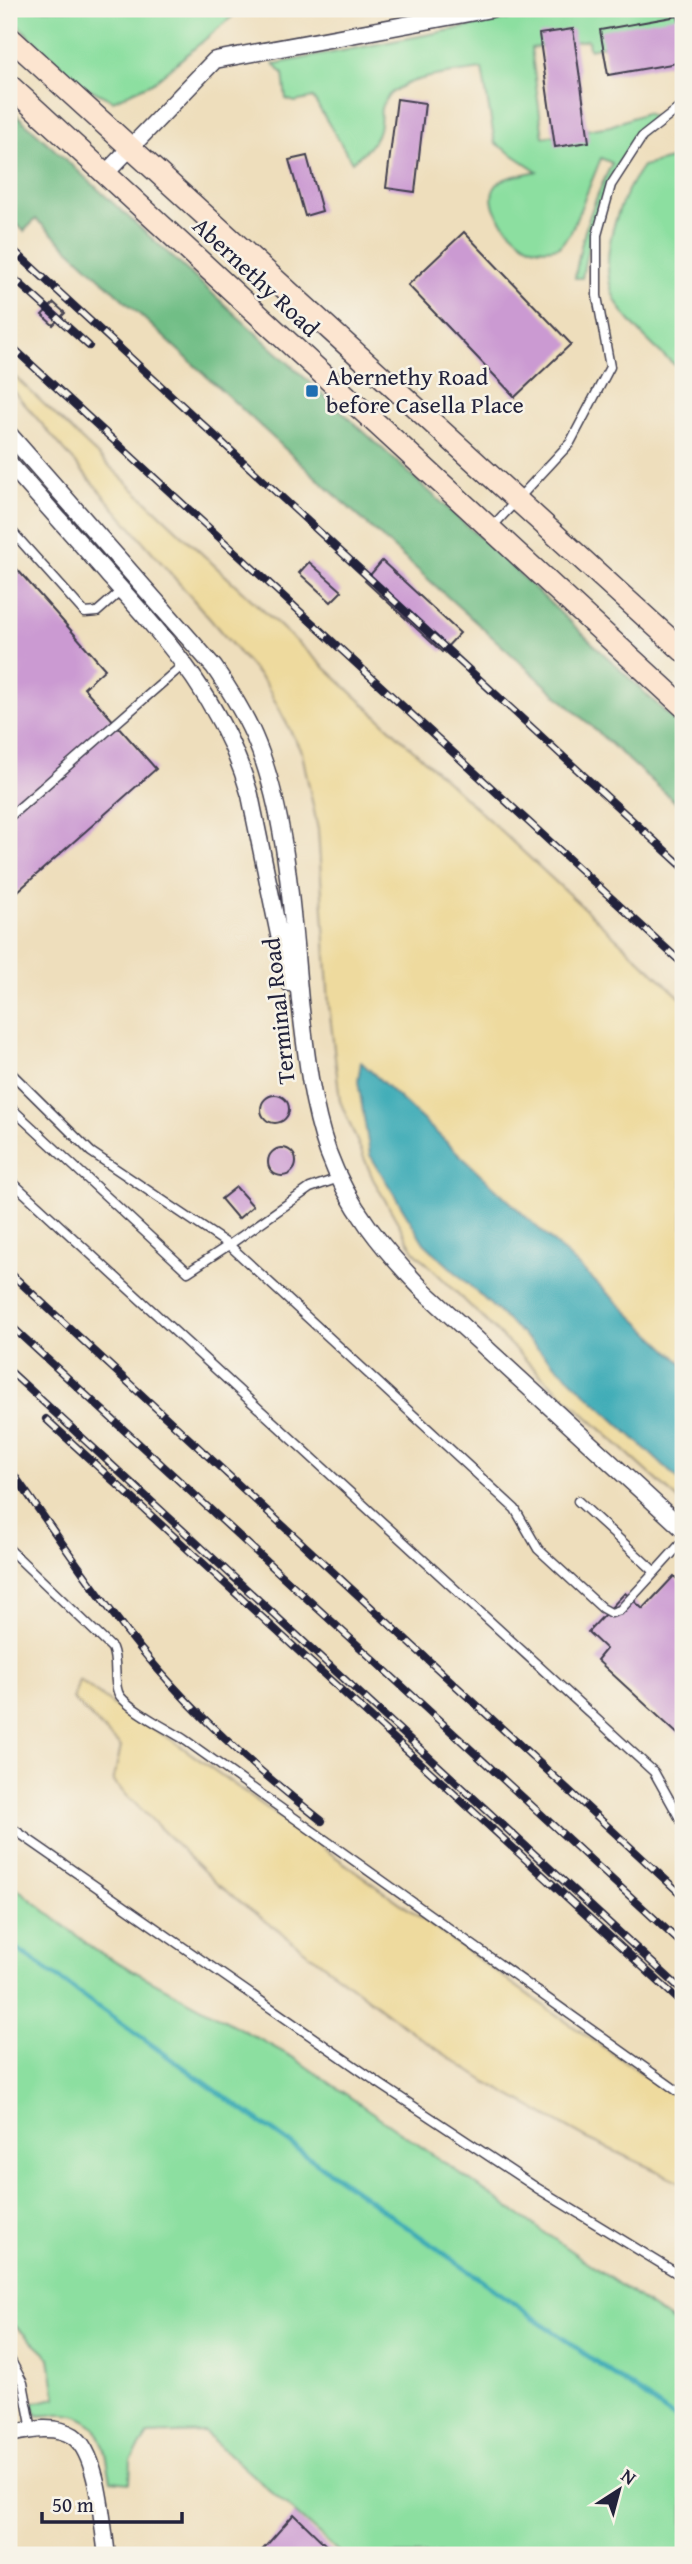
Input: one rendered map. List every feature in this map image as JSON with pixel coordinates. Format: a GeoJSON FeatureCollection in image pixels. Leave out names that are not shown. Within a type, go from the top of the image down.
{"type":"FeatureCollection","features":[{"type":"Feature","properties":{"kind":"main road","name":"Abernethy Road"},"geometry":{"type":"LineString","coordinates":[[9,37],[683,650]]}},
{"type":"Feature","properties":{"kind":"main road","name":"Abernethy Road"},"geometry":{"type":"LineString","coordinates":[[9,85],[683,706]]}},
{"type":"Feature","properties":{"kind":"street"},"geometry":{"type":"LineString","coordinates":[[105,174],[215,60],[491,9]]}},
{"type":"Feature","properties":{"kind":"street","name":"Terminal Road"},"geometry":{"type":"LineString","coordinates":[[9,434],[214,667],[231,692],[254,737],[274,798],[280,829],[308,1074],[315,1112],[339,1178],[363,1220],[391,1257],[424,1291],[683,1529]]}},
{"type":"Feature","properties":{"kind":"street"},"geometry":{"type":"LineString","coordinates":[[9,463],[185,663],[218,716],[245,777],[258,826],[308,1074]]}},
{"type":"Feature","properties":{"kind":"street"},"geometry":{"type":"LineString","coordinates":[[9,2434],[55,2429],[74,2436],[92,2465],[107,2555]]}},
{"type":"Feature","properties":{"kind":"lane"},"geometry":{"type":"LineString","coordinates":[[491,528],[570,443],[610,367],[597,296],[597,235],[611,185],[642,137],[683,105]]}},
{"type":"Feature","properties":{"kind":"lane"},"geometry":{"type":"LineString","coordinates":[[9,528],[85,613],[97,612],[122,590]]}},
{"type":"Feature","properties":{"kind":"lane"},"geometry":{"type":"LineString","coordinates":[[9,817],[185,663]]}},
{"type":"Feature","properties":{"kind":"lane"},"geometry":{"type":"LineString","coordinates":[[9,1071],[91,1152],[229,1245],[515,1509],[538,1549],[602,1608],[611,1613],[621,1609],[683,1541]]}},
{"type":"Feature","properties":{"kind":"lane"},"geometry":{"type":"LineString","coordinates":[[9,1106],[188,1272],[310,1188],[339,1178]]}},
{"type":"Feature","properties":{"kind":"lane"},"geometry":{"type":"LineString","coordinates":[[9,1179],[654,1772],[683,1824]]}},
{"type":"Feature","properties":{"kind":"lane"},"geometry":{"type":"LineString","coordinates":[[578,1501],[655,1572]]}},
{"type":"Feature","properties":{"kind":"lane"},"geometry":{"type":"LineString","coordinates":[[9,1549],[112,1648],[118,1693],[126,1702],[185,1740],[683,2095]]}},
{"type":"Feature","properties":{"kind":"lane"},"geometry":{"type":"LineString","coordinates":[[9,1826],[380,2084],[537,2188],[683,2277]]}},
{"type":"Feature","properties":{"kind":"lane"},"geometry":{"type":"LineString","coordinates":[[9,2357],[23,2383],[32,2430]]}},
{"type":"Feature","properties":{"kind":"green space"},"geometry":{"type":"Polygon","coordinates":[[[9,9],[229,9],[233,16],[154,82],[113,101],[80,84],[9,17],[9,9]]]}},
{"type":"Feature","properties":{"kind":"green space"},"geometry":{"type":"Polygon","coordinates":[[[561,9],[683,9],[683,27],[677,32],[589,49],[588,40],[531,48],[543,137],[610,126],[645,113],[655,117],[630,147],[604,192],[591,234],[582,278],[575,278],[581,247],[593,206],[612,163],[601,158],[571,232],[559,247],[539,249],[525,243],[509,230],[496,212],[493,194],[499,182],[537,171],[495,143],[482,69],[425,78],[397,89],[387,97],[381,108],[379,130],[374,141],[352,162],[313,98],[295,102],[286,99],[283,74],[274,64],[561,9]]]}},
{"type":"Feature","properties":{"kind":"green space"},"geometry":{"type":"Polygon","coordinates":[[[9,108],[511,566],[683,729],[683,809],[358,516],[36,219],[24,231],[9,217],[9,108]]]}},
{"type":"Feature","properties":{"kind":"green space"},"geometry":{"type":"Polygon","coordinates":[[[683,156],[683,371],[644,337],[626,316],[614,297],[608,264],[609,246],[619,211],[643,166],[683,156]]]}},
{"type":"Feature","properties":{"kind":"green space"},"geometry":{"type":"Polygon","coordinates":[[[9,1882],[95,1950],[294,2058],[683,2329],[683,2555],[342,2555],[204,2432],[148,2434],[131,2460],[130,2483],[111,2481],[100,2437],[87,2421],[65,2414],[37,2415],[32,2403],[56,2398],[50,2358],[9,2320],[9,1882]]]}},
{"type":"Feature","properties":{"kind":"sand"},"geometry":{"type":"Polygon","coordinates":[[[9,371],[683,1000],[683,1504],[539,1373],[414,1251],[373,1179],[340,1101],[329,1006],[318,830],[302,753],[266,684],[9,386],[9,371]]]}},
{"type":"Feature","properties":{"kind":"sand"},"geometry":{"type":"Polygon","coordinates":[[[79,1680],[122,1711],[172,1740],[565,2021],[683,2101],[683,2183],[588,2139],[488,2083],[423,2040],[218,1885],[113,1782],[121,1747],[73,1699],[79,1680]]]}},
{"type":"Feature","properties":{"kind":"water"},"geometry":{"type":"Polygon","coordinates":[[[361,1062],[683,1364],[683,1484],[424,1243],[370,1155],[358,1081],[361,1062]]]}},
{"type":"Feature","properties":{"kind":"building"},"geometry":{"type":"Polygon","coordinates":[[[678,16],[683,62],[608,75],[600,30],[678,16]]]}},
{"type":"Feature","properties":{"kind":"building"},"geometry":{"type":"Polygon","coordinates":[[[573,29],[589,142],[555,147],[539,34],[573,29]]]}},
{"type":"Feature","properties":{"kind":"building"},"geometry":{"type":"Polygon","coordinates":[[[397,99],[425,103],[415,192],[386,188],[397,99]]]}},
{"type":"Feature","properties":{"kind":"building"},"geometry":{"type":"Polygon","coordinates":[[[307,156],[322,211],[305,216],[289,160],[307,156]]]}},
{"type":"Feature","properties":{"kind":"building"},"geometry":{"type":"Polygon","coordinates":[[[464,232],[571,344],[515,397],[408,285],[464,232]]]}},
{"type":"Feature","properties":{"kind":"building"},"geometry":{"type":"Polygon","coordinates":[[[54,303],[65,313],[53,325],[42,315],[54,303]]]}},
{"type":"Feature","properties":{"kind":"building"},"geometry":{"type":"Polygon","coordinates":[[[9,560],[105,669],[84,688],[156,769],[9,899],[9,560]]]}},
{"type":"Feature","properties":{"kind":"building"},"geometry":{"type":"Polygon","coordinates":[[[382,561],[460,633],[442,652],[365,581],[382,561]]]}},
{"type":"Feature","properties":{"kind":"building"},"geometry":{"type":"Polygon","coordinates":[[[309,562],[342,591],[331,602],[299,573],[309,562]]]}},
{"type":"Feature","properties":{"kind":"building"},"geometry":{"type":"Polygon","coordinates":[[[275,1095],[285,1099],[289,1109],[285,1119],[275,1123],[265,1119],[261,1109],[265,1099],[275,1095]]]}},
{"type":"Feature","properties":{"kind":"building"},"geometry":{"type":"Polygon","coordinates":[[[282,1148],[292,1152],[296,1162],[292,1172],[282,1176],[272,1172],[268,1162],[272,1152],[282,1148]]]}},
{"type":"Feature","properties":{"kind":"building"},"geometry":{"type":"Polygon","coordinates":[[[236,1187],[253,1206],[238,1219],[221,1199],[236,1187]]]}},
{"type":"Feature","properties":{"kind":"building"},"geometry":{"type":"Polygon","coordinates":[[[674,1576],[683,1585],[683,1739],[597,1660],[606,1649],[588,1632],[625,1593],[643,1609],[674,1576]]]}},
{"type":"Feature","properties":{"kind":"building"},"geometry":{"type":"Polygon","coordinates":[[[294,2514],[336,2555],[258,2555],[294,2514]]]}},
{"type":"Feature","properties":{"kind":"waterway"},"geometry":{"type":"LineString","coordinates":[[9,1943],[683,2424]]}},
{"type":"Feature","properties":{"kind":"railway"},"geometry":{"type":"LineString","coordinates":[[9,246],[683,867]]}},
{"type":"Feature","properties":{"kind":"railway"},"geometry":{"type":"LineString","coordinates":[[9,274],[89,346]]}},
{"type":"Feature","properties":{"kind":"railway"},"geometry":{"type":"LineString","coordinates":[[9,344],[683,964]]}},
{"type":"Feature","properties":{"kind":"railway"},"geometry":{"type":"LineString","coordinates":[[9,1272],[683,1896]]}},
{"type":"Feature","properties":{"kind":"railway"},"geometry":{"type":"LineString","coordinates":[[9,1324],[683,1945]]}},
{"type":"Feature","properties":{"kind":"railway"},"geometry":{"type":"LineString","coordinates":[[12,1373],[683,1991]]}},
{"type":"Feature","properties":{"kind":"railway"},"geometry":{"type":"LineString","coordinates":[[46,1419],[683,2004]]}},
{"type":"Feature","properties":{"kind":"railway"},"geometry":{"type":"LineString","coordinates":[[9,1468],[108,1607],[172,1685],[244,1756],[322,1821]]}},
{"type":"Feature","properties":{"kind":"place","name":"Abernethy Road before Casella Place"},"geometry":{"type":"Point","coordinates":[312,391]}}]}
